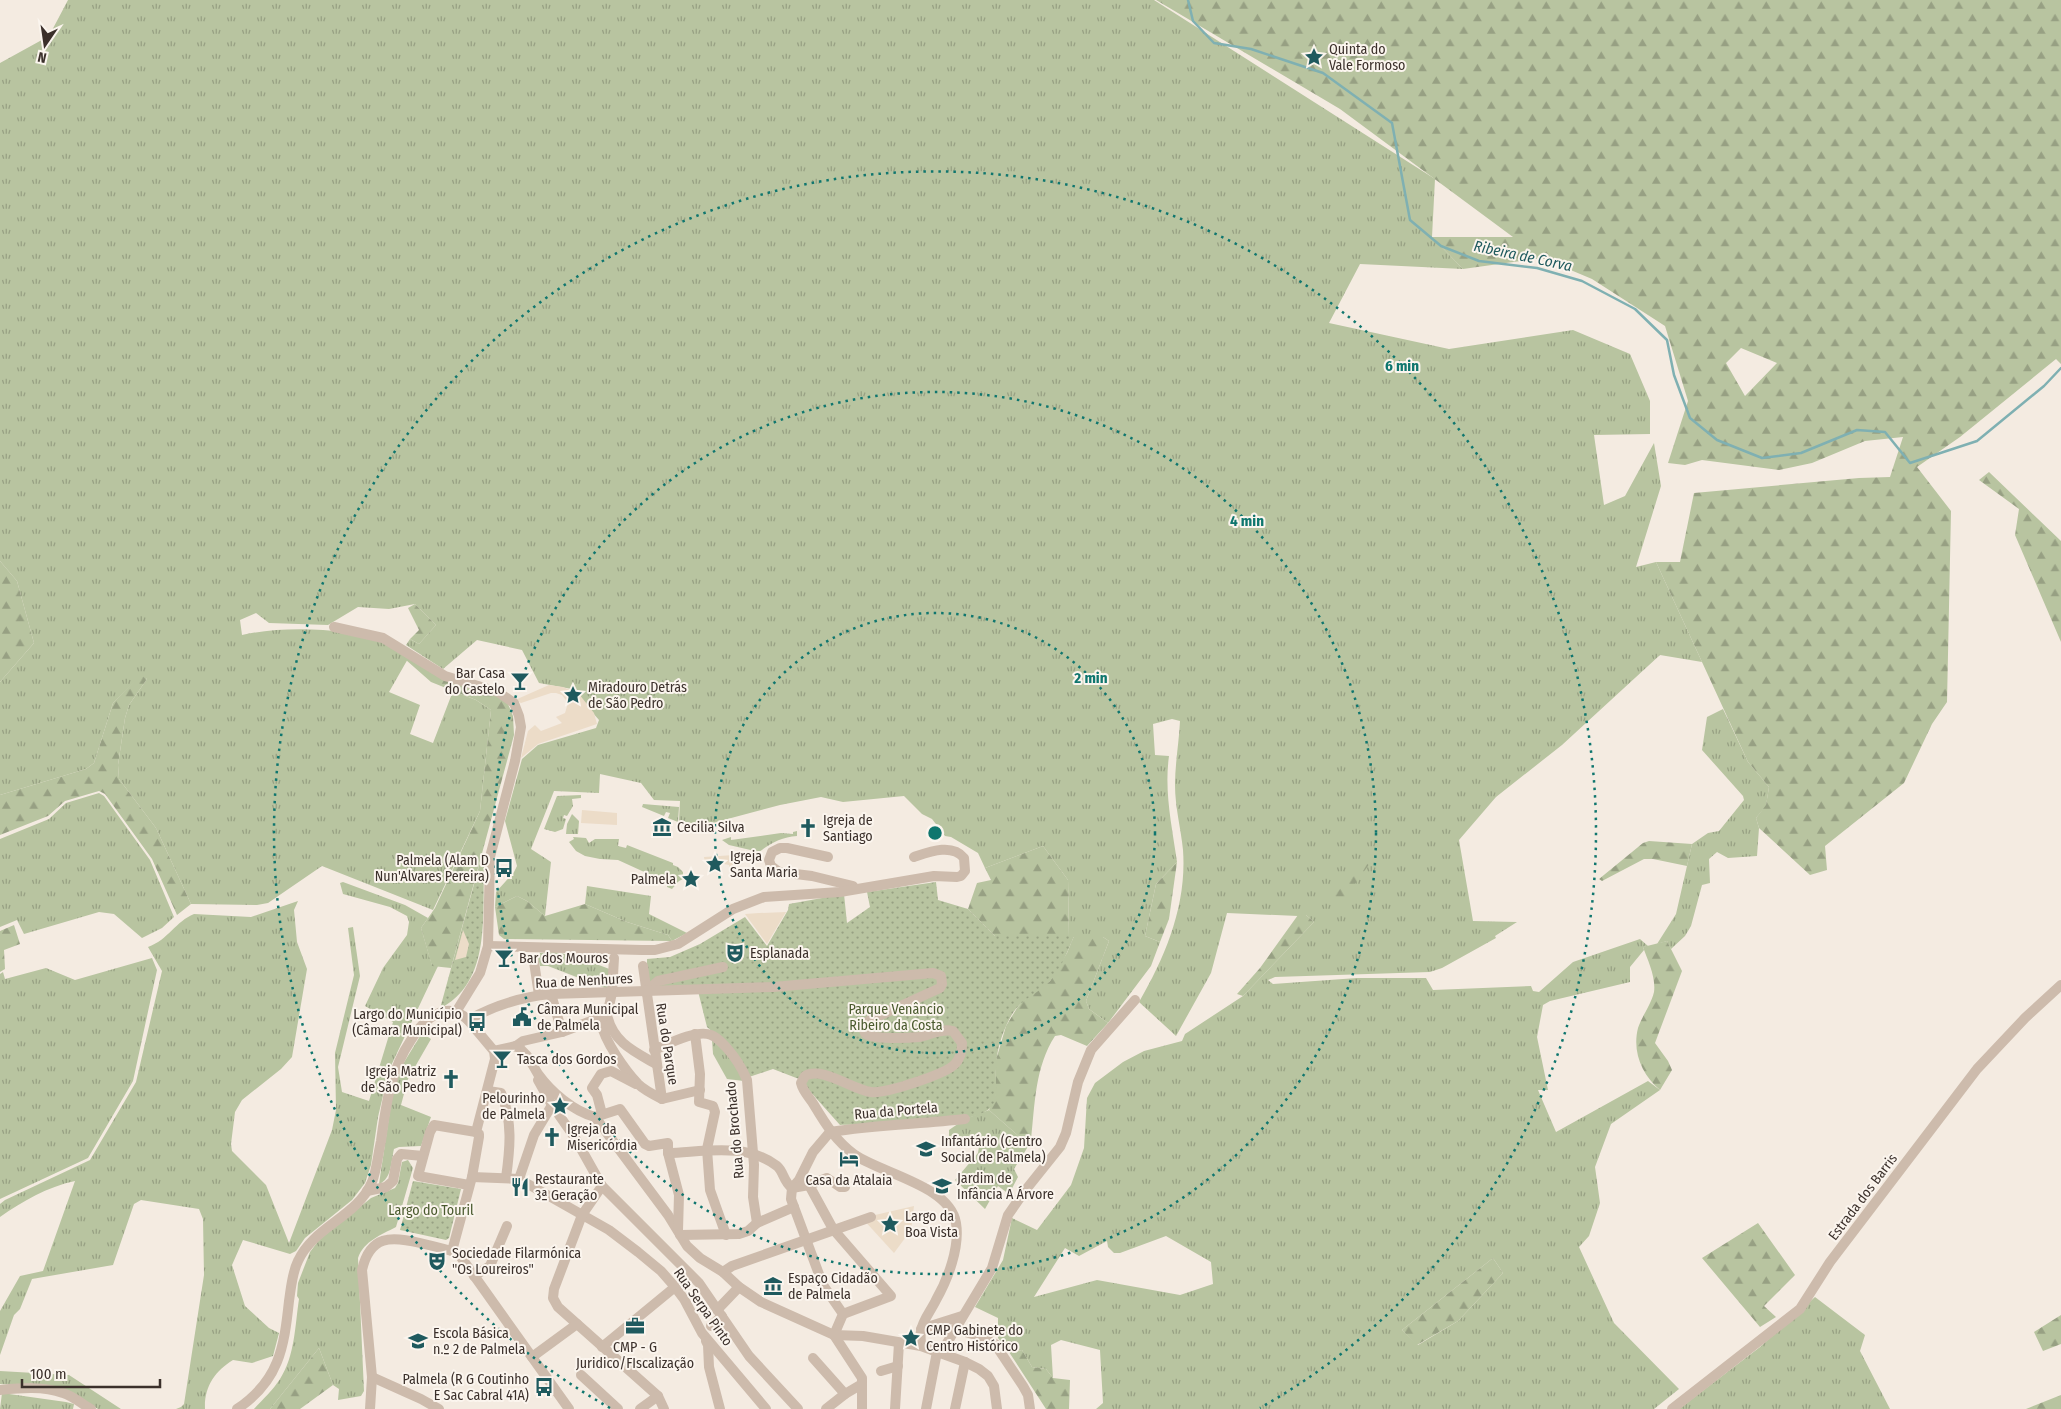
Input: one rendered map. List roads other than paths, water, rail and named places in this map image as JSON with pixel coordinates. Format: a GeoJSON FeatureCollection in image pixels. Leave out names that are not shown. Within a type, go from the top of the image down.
{"type":"FeatureCollection","features":[{"type":"Feature","properties":{"kind":"street"},"geometry":{"type":"LineString","coordinates":[[334,627],[383,638],[445,676],[490,688],[511,700],[519,716],[520,734],[516,761],[490,857],[488,946],[480,973],[456,1012]]}},
{"type":"Feature","properties":{"kind":"street"},"geometry":{"type":"LineString","coordinates":[[828,857],[780,848],[772,852],[769,860],[771,866],[779,872],[812,876],[839,884],[863,888]]}},
{"type":"Feature","properties":{"kind":"street"},"geometry":{"type":"LineString","coordinates":[[488,946],[661,949],[678,944],[689,938],[733,909],[764,897],[840,892],[934,876],[957,878],[965,871],[964,858],[953,851],[934,850],[914,857]]}},
{"type":"Feature","properties":{"kind":"street"},"geometry":{"type":"LineString","coordinates":[[614,958],[612,993],[607,1014],[601,1023],[617,1055],[639,1085]]}},
{"type":"Feature","properties":{"kind":"street"},"geometry":{"type":"LineString","coordinates":[[534,962],[539,995]]}},
{"type":"Feature","properties":{"kind":"street","name":"Rua do Parque"},"geometry":{"type":"LineString","coordinates":[[642,966],[662,1099]]}},
{"type":"Feature","properties":{"kind":"street"},"geometry":{"type":"LineString","coordinates":[[645,992],[658,981],[723,967]]}},
{"type":"Feature","properties":{"kind":"street","name":"Rua de Nenhures"},"geometry":{"type":"LineString","coordinates":[[468,1020],[498,1005],[539,995],[773,987],[933,973],[941,976],[942,984],[940,988],[870,1020],[864,1026],[864,1030],[870,1036],[892,1038],[920,1037],[947,1030],[953,1031],[962,1043],[961,1055],[954,1066],[883,1093],[862,1090],[825,1076],[808,1074],[802,1079],[801,1083],[830,1132]]}},
{"type":"Feature","properties":{"kind":"street","name":"Estrada dos Barris"},"geometry":{"type":"LineString","coordinates":[[1672,1409],[1800,1309],[1830,1262],[1976,1070],[2025,1018],[2061,985]]}},
{"type":"Feature","properties":{"kind":"street"},"geometry":{"type":"LineString","coordinates":[[551,994],[562,1032]]}},
{"type":"Feature","properties":{"kind":"street"},"geometry":{"type":"LineString","coordinates":[[926,1409],[939,1353],[992,1268],[1008,1214],[1060,1147],[1078,1082],[1091,1050],[1135,1000]]}},
{"type":"Feature","properties":{"kind":"street"},"geometry":{"type":"LineString","coordinates":[[237,1409],[261,1388],[276,1366],[284,1341],[294,1274],[302,1253],[313,1238],[351,1209],[367,1191],[376,1168],[388,1096],[397,1064],[409,1042],[427,1020],[439,1013],[452,1010],[468,1020],[494,1051],[495,1059],[476,1132]]}},
{"type":"Feature","properties":{"kind":"street"},"geometry":{"type":"LineString","coordinates":[[494,1051],[516,1046],[522,1041],[562,1032],[607,1014]]}},
{"type":"Feature","properties":{"kind":"street"},"geometry":{"type":"LineString","coordinates":[[607,1014],[611,1030],[615,1036],[656,1064]]}},
{"type":"Feature","properties":{"kind":"street"},"geometry":{"type":"LineString","coordinates":[[654,1050],[695,1034],[700,1090],[699,1102],[712,1106],[715,1112],[708,1149],[710,1190],[726,1235]]}},
{"type":"Feature","properties":{"kind":"street","name":"Rua do Brochado"},"geometry":{"type":"LineString","coordinates":[[695,1034],[709,1034],[716,1037],[743,1070],[747,1080],[754,1155],[753,1197],[757,1223]]}},
{"type":"Feature","properties":{"kind":"street"},"geometry":{"type":"LineString","coordinates":[[516,1046],[522,1050],[538,1074],[556,1093],[595,1115],[668,1215],[687,1246],[700,1258],[723,1272],[739,1287],[761,1302],[834,1335],[856,1335],[920,1346],[979,1369],[988,1376],[994,1386],[997,1409]]}},
{"type":"Feature","properties":{"kind":"street"},"geometry":{"type":"LineString","coordinates":[[530,1061],[540,1085],[575,1138],[602,1186],[699,1283],[749,1356],[798,1409]]}},
{"type":"Feature","properties":{"kind":"street"},"geometry":{"type":"LineString","coordinates":[[595,1115],[597,1095],[592,1088],[601,1074],[611,1071],[662,1099],[700,1090]]}},
{"type":"Feature","properties":{"kind":"street"},"geometry":{"type":"LineString","coordinates":[[488,1090],[501,1094],[509,1113],[509,1156],[506,1178]]}},
{"type":"Feature","properties":{"kind":"street"},"geometry":{"type":"LineString","coordinates":[[519,1179],[534,1135],[552,1105]]}},
{"type":"Feature","properties":{"kind":"street"},"geometry":{"type":"LineString","coordinates":[[595,1115],[620,1109],[645,1144],[649,1146],[744,1152],[768,1160],[780,1170],[785,1183],[792,1188],[809,1185],[826,1178],[840,1187],[845,1187]]}},
{"type":"Feature","properties":{"kind":"street","name":"Rua da Portela"},"geometry":{"type":"LineString","coordinates":[[830,1132],[965,1119]]}},
{"type":"Feature","properties":{"kind":"street"},"geometry":{"type":"LineString","coordinates":[[367,1191],[381,1188],[393,1181],[397,1159],[401,1154],[423,1156],[431,1128],[434,1125],[479,1134],[470,1181],[452,1251]]}},
{"type":"Feature","properties":{"kind":"street"},"geometry":{"type":"LineString","coordinates":[[843,1314],[823,1285],[791,1199],[792,1188],[799,1180],[813,1152],[830,1132],[862,1160],[930,1191],[942,1200],[953,1213],[957,1232],[954,1253],[939,1295],[921,1329],[920,1346]]}},
{"type":"Feature","properties":{"kind":"street"},"geometry":{"type":"LineString","coordinates":[[668,1148],[680,1195],[679,1233]]}},
{"type":"Feature","properties":{"kind":"street","name":"Rua Serpa Pinto"},"geometry":{"type":"LineString","coordinates":[[423,1156],[418,1176],[470,1181],[506,1178],[519,1179],[610,1230],[661,1271],[675,1287],[766,1409]]}},
{"type":"Feature","properties":{"kind":"street"},"geometry":{"type":"LineString","coordinates":[[809,1185],[833,1229],[891,1296],[843,1314],[834,1335]]}},
{"type":"Feature","properties":{"kind":"street"},"geometry":{"type":"LineString","coordinates":[[602,1186],[582,1215],[553,1294],[558,1307],[673,1409]]}},
{"type":"Feature","properties":{"kind":"street"},"geometry":{"type":"LineString","coordinates":[[679,1233],[726,1235],[748,1231],[757,1223],[794,1208]]}},
{"type":"Feature","properties":{"kind":"street"},"geometry":{"type":"LineString","coordinates":[[723,1272],[732,1266],[806,1241],[833,1229],[871,1218]]}},
{"type":"Feature","properties":{"kind":"street"},"geometry":{"type":"LineString","coordinates":[[474,1276],[490,1266],[507,1226]]}},
{"type":"Feature","properties":{"kind":"street"},"geometry":{"type":"LineString","coordinates":[[370,1409],[372,1377],[362,1276],[365,1257],[377,1244],[387,1239],[402,1239],[458,1254],[569,1409]]}},
{"type":"Feature","properties":{"kind":"street"},"geometry":{"type":"LineString","coordinates":[[602,1347],[675,1287]]}},
{"type":"Feature","properties":{"kind":"street"},"geometry":{"type":"LineString","coordinates":[[720,1409],[709,1368],[706,1330],[739,1287]]}},
{"type":"Feature","properties":{"kind":"street"},"geometry":{"type":"LineString","coordinates":[[921,1329],[962,1316]]}},
{"type":"Feature","properties":{"kind":"street"},"geometry":{"type":"LineString","coordinates":[[532,1357],[577,1324]]}},
{"type":"Feature","properties":{"kind":"street"},"geometry":{"type":"LineString","coordinates":[[955,1329],[991,1340],[1024,1386],[1028,1395],[1030,1409]]}},
{"type":"Feature","properties":{"kind":"street"},"geometry":{"type":"LineString","coordinates":[[834,1335],[862,1378],[862,1409]]}},
{"type":"Feature","properties":{"kind":"street"},"geometry":{"type":"LineString","coordinates":[[895,1409],[899,1343]]}},
{"type":"Feature","properties":{"kind":"street"},"geometry":{"type":"LineString","coordinates":[[813,1358],[845,1394]]}},
{"type":"Feature","properties":{"kind":"street"},"geometry":{"type":"LineString","coordinates":[[955,1409],[965,1362]]}},
{"type":"Feature","properties":{"kind":"street"},"geometry":{"type":"LineString","coordinates":[[881,1371],[898,1366]]}},
{"type":"Feature","properties":{"kind":"street"},"geometry":{"type":"LineString","coordinates":[[581,1375],[618,1409]]}},
{"type":"Feature","properties":{"kind":"street"},"geometry":{"type":"LineString","coordinates":[[372,1377],[422,1399],[439,1409]]}},
{"type":"Feature","properties":{"kind":"street"},"geometry":{"type":"LineString","coordinates":[[826,1409],[862,1384]]}},
{"type":"Feature","properties":{"kind":"street"},"geometry":{"type":"LineString","coordinates":[[0,1390],[31,1388],[51,1390],[65,1394],[91,1409]]}},
{"type":"Feature","properties":{"kind":"street"},"geometry":{"type":"LineString","coordinates":[[640,1409],[658,1396]]}},
{"type":"Feature","properties":{"kind":"street"},"geometry":{"type":"LineString","coordinates":[[658,1396],[664,1409]]}},
{"type":"Feature","properties":{"kind":"waterway","name":"Ribeira de Corva"},"geometry":{"type":"LineString","coordinates":[[1188,0],[1193,21],[1214,43],[1251,49],[1323,73],[1392,123],[1410,220],[1441,246],[1479,261],[1537,268],[1582,281],[1635,309],[1667,340],[1674,375],[1690,418],[1717,440],[1762,458],[1801,453],[1857,430],[1885,432],[1910,463],[1977,441],[2044,386],[2061,368]]}},
{"type":"Feature","properties":{"kind":"place","name":"Quinta do Vale Formoso"},"geometry":{"type":"Point","coordinates":[1314,57]}},
{"type":"Feature","properties":{"kind":"place","name":"Bar Casa do Castelo"},"geometry":{"type":"Point","coordinates":[520,681]}},
{"type":"Feature","properties":{"kind":"place","name":"Miradouro Detrás de São Pedro"},"geometry":{"type":"Point","coordinates":[573,695]}},
{"type":"Feature","properties":{"kind":"place","name":"Cecilia Silva"},"geometry":{"type":"Point","coordinates":[662,827]}},
{"type":"Feature","properties":{"kind":"place","name":"Igreja de Santiago"},"geometry":{"type":"Point","coordinates":[808,828]}},
{"type":"Feature","properties":{"kind":"place","name":"Igreja Santa Maria"},"geometry":{"type":"Point","coordinates":[715,864]}},
{"type":"Feature","properties":{"kind":"place","name":"Palmela (Alam D Nun'Alvares Pereira)"},"geometry":{"type":"Point","coordinates":[504,868]}},
{"type":"Feature","properties":{"kind":"place","name":"Palmela"},"geometry":{"type":"Point","coordinates":[691,879]}},
{"type":"Feature","properties":{"kind":"place","name":"Esplanada"},"geometry":{"type":"Point","coordinates":[735,953]}},
{"type":"Feature","properties":{"kind":"place","name":"Bar dos Mouros"},"geometry":{"type":"Point","coordinates":[504,958]}},
{"type":"Feature","properties":{"kind":"place","name":"Câmara Municipal de Palmela"},"geometry":{"type":"Point","coordinates":[522,1017]}},
{"type":"Feature","properties":{"kind":"place","name":"Largo do Município (Câmara Municipal)"},"geometry":{"type":"Point","coordinates":[477,1022]}},
{"type":"Feature","properties":{"kind":"place","name":"Tasca dos Gordos"},"geometry":{"type":"Point","coordinates":[502,1059]}},
{"type":"Feature","properties":{"kind":"place","name":"Igreja Matriz de São Pedro"},"geometry":{"type":"Point","coordinates":[451,1079]}},
{"type":"Feature","properties":{"kind":"place","name":"Pelourinho de Palmela"},"geometry":{"type":"Point","coordinates":[560,1106]}},
{"type":"Feature","properties":{"kind":"place","name":"Igreja da Misericórdia"},"geometry":{"type":"Point","coordinates":[552,1137]}},
{"type":"Feature","properties":{"kind":"place","name":"Infantário (Centro Social de Palmela)"},"geometry":{"type":"Point","coordinates":[926,1149]}},
{"type":"Feature","properties":{"kind":"place","name":"Casa da Atalaia"},"geometry":{"type":"Point","coordinates":[849,1159]}},
{"type":"Feature","properties":{"kind":"place","name":"Jardim de Infância A Árvore"},"geometry":{"type":"Point","coordinates":[942,1186]}},
{"type":"Feature","properties":{"kind":"place","name":"Restaurante 3ª Geração"},"geometry":{"type":"Point","coordinates":[520,1187]}},
{"type":"Feature","properties":{"kind":"place","name":"Largo da Boa Vista"},"geometry":{"type":"Point","coordinates":[890,1224]}},
{"type":"Feature","properties":{"kind":"place","name":"Sociedade Filarmónica \"Os Loureiros\""},"geometry":{"type":"Point","coordinates":[437,1261]}},
{"type":"Feature","properties":{"kind":"place","name":"Espaço Cidadão de Palmela"},"geometry":{"type":"Point","coordinates":[773,1286]}},
{"type":"Feature","properties":{"kind":"place","name":"CMP - G Juridico/FIscalização"},"geometry":{"type":"Point","coordinates":[635,1326]}},
{"type":"Feature","properties":{"kind":"place","name":"CMP Gabinete do Centro Histórico"},"geometry":{"type":"Point","coordinates":[911,1338]}},
{"type":"Feature","properties":{"kind":"place","name":"Escola Básica n.º 2 de Palmela"},"geometry":{"type":"Point","coordinates":[418,1341]}},
{"type":"Feature","properties":{"kind":"place","name":"Palmela (R G Coutinho E Sac Cabral 41A)"},"geometry":{"type":"Point","coordinates":[544,1387]}},
{"type":"Feature","properties":{"kind":"park label","name":"Parque Venâncio Ribeiro da Costa"},"geometry":{"type":"Point","coordinates":[896,1018]}},
{"type":"Feature","properties":{"kind":"park label","name":"Largo do Touril"},"geometry":{"type":"Point","coordinates":[431,1210]}}]}
